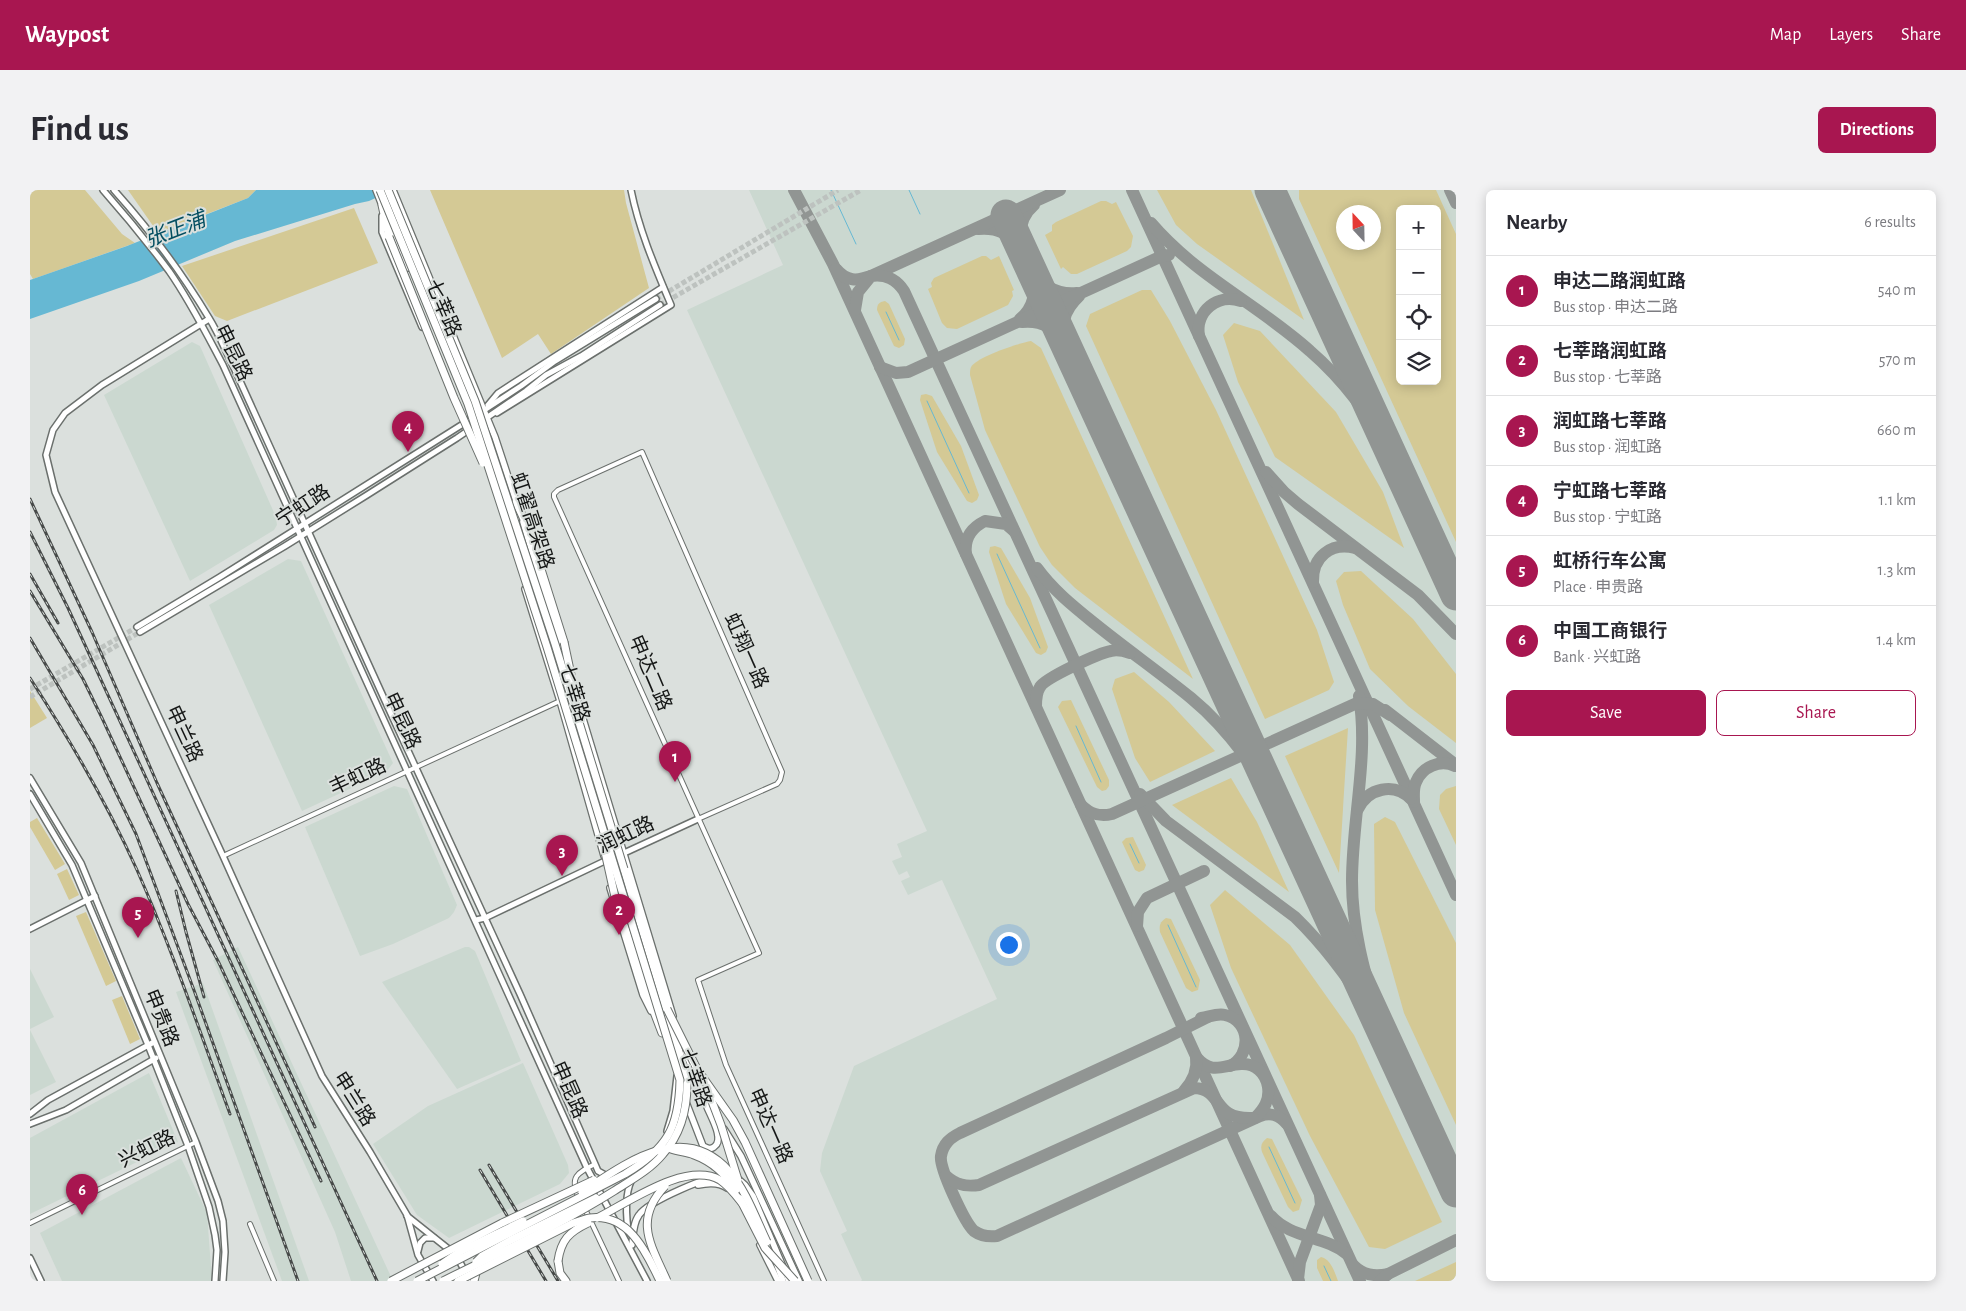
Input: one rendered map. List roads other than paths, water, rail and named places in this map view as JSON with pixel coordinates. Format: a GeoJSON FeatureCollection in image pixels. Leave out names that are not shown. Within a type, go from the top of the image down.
{"type":"FeatureCollection","features":[{"type":"Feature","properties":{"kind":"highway","name":"虹翟高架路"},"geometry":{"type":"LineString","coordinates":[[380,190],[464,395],[547,647],[597,815]]}},
{"type":"Feature","properties":{"kind":"highway","name":"虹翟高架路"},"geometry":{"type":"LineString","coordinates":[[388,190],[478,410],[581,728],[667,1009]]}},
{"type":"Feature","properties":{"kind":"highway"},"geometry":{"type":"LineString","coordinates":[[381,202],[389,237],[454,398],[499,500]]}},
{"type":"Feature","properties":{"kind":"highway"},"geometry":{"type":"LineString","coordinates":[[516,502],[528,528],[564,642],[574,684],[581,728]]}},
{"type":"Feature","properties":{"kind":"highway"},"geometry":{"type":"LineString","coordinates":[[597,815],[615,897],[662,1033]]}},
{"type":"Feature","properties":{"kind":"highway"},"geometry":{"type":"LineString","coordinates":[[416,1281],[646,1162],[666,1141],[675,1122],[680,1102],[680,1080],[597,815]]}},
{"type":"Feature","properties":{"kind":"highway"},"geometry":{"type":"LineString","coordinates":[[667,1009],[714,1105],[740,1188]]}},
{"type":"Feature","properties":{"kind":"highway"},"geometry":{"type":"LineString","coordinates":[[443,1281],[585,1209],[652,1166],[664,1154],[675,1138],[683,1119],[687,1102],[687,1084],[683,1065],[667,1009]]}},
{"type":"Feature","properties":{"kind":"highway"},"geometry":{"type":"LineString","coordinates":[[697,1069],[733,1120],[745,1142],[808,1281]]}},
{"type":"Feature","properties":{"kind":"highway"},"geometry":{"type":"LineString","coordinates":[[391,1281],[502,1223],[610,1173],[648,1153],[678,1146],[693,1148],[714,1157],[730,1171],[767,1242]]}},
{"type":"Feature","properties":{"kind":"highway"},"geometry":{"type":"LineString","coordinates":[[671,1148],[693,1154],[709,1162],[726,1175],[736,1190],[765,1248],[797,1281]]}},
{"type":"Feature","properties":{"kind":"highway"},"geometry":{"type":"LineString","coordinates":[[416,1281],[461,1251],[580,1194],[610,1173]]}},
{"type":"Feature","properties":{"kind":"highway"},"geometry":{"type":"LineString","coordinates":[[566,1281],[560,1273],[558,1261],[560,1248],[568,1235],[579,1227],[668,1182],[692,1174],[705,1175],[719,1180],[730,1188],[742,1203]]}},
{"type":"Feature","properties":{"kind":"highway"},"geometry":{"type":"LineString","coordinates":[[467,1281],[470,1268],[482,1256],[628,1182]]}},
{"type":"Feature","properties":{"kind":"highway"},"geometry":{"type":"LineString","coordinates":[[667,1281],[649,1240],[646,1226],[648,1210],[654,1197],[668,1182]]}},
{"type":"Feature","properties":{"kind":"highway"},"geometry":{"type":"LineString","coordinates":[[458,1281],[571,1224],[591,1218],[620,1224],[634,1234],[660,1281]]}},
{"type":"Feature","properties":{"kind":"highway"},"geometry":{"type":"LineString","coordinates":[[474,1281],[476,1270],[483,1257],[491,1247],[508,1234]]}},
{"type":"Feature","properties":{"kind":"main road","name":"申昆路"},"geometry":{"type":"LineString","coordinates":[[103,190],[144,237],[170,273],[201,323],[223,365],[479,926],[587,1168],[645,1278]]}},
{"type":"Feature","properties":{"kind":"main road","name":"申昆路"},"geometry":{"type":"LineString","coordinates":[[114,190],[177,270],[209,318],[235,370],[595,1164]]}},
{"type":"Feature","properties":{"kind":"main road","name":"七莘路"},"geometry":{"type":"LineString","coordinates":[[376,190],[474,426],[560,701],[606,861],[611,896],[642,995],[662,1033],[676,1076],[703,1146],[712,1148],[717,1145],[719,1138],[679,1035],[625,852],[516,502],[487,417],[394,192]]}},
{"type":"Feature","properties":{"kind":"main road"},"geometry":{"type":"LineString","coordinates":[[631,190],[641,229],[663,286]]}},
{"type":"Feature","properties":{"kind":"main road"},"geometry":{"type":"LineString","coordinates":[[381,202],[382,232],[463,424]]}},
{"type":"Feature","properties":{"kind":"main road","name":"宁虹路"},"geometry":{"type":"LineString","coordinates":[[484,410],[498,393],[663,286],[671,305],[502,411],[487,417]]}},
{"type":"Feature","properties":{"kind":"main road","name":"宁虹路"},"geometry":{"type":"LineString","coordinates":[[656,299],[139,630],[309,531],[474,426],[546,375],[581,356],[660,305]]}},
{"type":"Feature","properties":{"kind":"main road","name":"申兰路"},"geometry":{"type":"LineString","coordinates":[[209,318],[102,385],[65,413],[53,430],[46,455],[54,492],[223,856],[322,1076],[407,1215],[418,1255],[433,1281]]}},
{"type":"Feature","properties":{"kind":"main road"},"geometry":{"type":"LineString","coordinates":[[546,375],[577,364]]}},
{"type":"Feature","properties":{"kind":"main road"},"geometry":{"type":"LineString","coordinates":[[560,701],[576,695]]}},
{"type":"Feature","properties":{"kind":"main road","name":"申贵路"},"geometry":{"type":"LineString","coordinates":[[30,778],[81,864],[196,1142],[218,1201],[223,1221],[225,1252],[223,1281]]}},
{"type":"Feature","properties":{"kind":"main road","name":"申贵路"},"geometry":{"type":"LineString","coordinates":[[30,794],[72,866],[148,1045],[188,1146],[209,1207],[215,1235],[217,1250],[216,1281]]}},
{"type":"Feature","properties":{"kind":"main road","name":"润虹路"},"geometry":{"type":"LineString","coordinates":[[476,920],[485,918],[698,819]]}},
{"type":"Feature","properties":{"kind":"main road"},"geometry":{"type":"LineString","coordinates":[[30,929],[95,896]]}},
{"type":"Feature","properties":{"kind":"main road"},"geometry":{"type":"LineString","coordinates":[[479,926],[485,918]]}},
{"type":"Feature","properties":{"kind":"main road"},"geometry":{"type":"LineString","coordinates":[[30,1114],[48,1100],[154,1042]]}},
{"type":"Feature","properties":{"kind":"main road"},"geometry":{"type":"LineString","coordinates":[[30,1124],[66,1110],[160,1056]]}},
{"type":"Feature","properties":{"kind":"main road"},"geometry":{"type":"LineString","coordinates":[[645,1278],[632,1245],[626,1211],[628,1191],[633,1176],[656,1152],[666,1135],[673,1111],[676,1076]]}},
{"type":"Feature","properties":{"kind":"main road","name":"七莘路"},"geometry":{"type":"LineString","coordinates":[[703,1096],[741,1156],[797,1281]]}},
{"type":"Feature","properties":{"kind":"main road"},"geometry":{"type":"LineString","coordinates":[[595,1164],[604,1175],[614,1177],[628,1173],[645,1164]]}},
{"type":"Feature","properties":{"kind":"main road"},"geometry":{"type":"LineString","coordinates":[[632,1245],[638,1216],[645,1208],[701,1180],[726,1175],[736,1177],[745,1185],[752,1196],[789,1281]]}},
{"type":"Feature","properties":{"kind":"main road"},"geometry":{"type":"LineString","coordinates":[[685,1188],[704,1184],[716,1184],[724,1185],[732,1191],[740,1202],[782,1279]]}},
{"type":"Feature","properties":{"kind":"main road","name":"申兰路"},"geometry":{"type":"LineString","coordinates":[[407,1215],[456,1256],[467,1281]]}},
{"type":"Feature","properties":{"kind":"main road"},"geometry":{"type":"LineString","coordinates":[[418,1255],[420,1243],[425,1238],[431,1237],[436,1239]]}},
{"type":"Feature","properties":{"kind":"main road"},"geometry":{"type":"LineString","coordinates":[[767,1242],[782,1279]]}},
{"type":"Feature","properties":{"kind":"main road"},"geometry":{"type":"LineString","coordinates":[[30,1258],[41,1281]]}},
{"type":"Feature","properties":{"kind":"street","name":"虹翔一路"},"geometry":{"type":"LineString","coordinates":[[642,452],[782,772],[780,780],[776,784],[698,819]]}},
{"type":"Feature","properties":{"kind":"street","name":"申达二路"},"geometry":{"type":"LineString","coordinates":[[642,452],[558,490],[554,497],[758,953],[698,980]]}},
{"type":"Feature","properties":{"kind":"street","name":"丰虹路"},"geometry":{"type":"LineString","coordinates":[[223,856],[560,701]]}},
{"type":"Feature","properties":{"kind":"street","name":"申达一路"},"geometry":{"type":"LineString","coordinates":[[698,980],[726,1065],[824,1281]]}},
{"type":"Feature","properties":{"kind":"street","name":"兴虹路"},"geometry":{"type":"LineString","coordinates":[[30,1223],[196,1142]]}},
{"type":"Feature","properties":{"kind":"street"},"geometry":{"type":"LineString","coordinates":[[595,1164],[580,1171],[576,1178],[575,1187],[619,1281]]}},
{"type":"Feature","properties":{"kind":"street"},"geometry":{"type":"LineString","coordinates":[[250,1224],[274,1281]]}},
{"type":"Feature","properties":{"kind":"water","name":"张正浦"},"geometry":{"type":"Polygon","coordinates":[[[256,190],[393,190],[369,201],[235,241],[139,281],[30,319],[30,280],[127,246],[248,198],[256,190]]]}},
{"type":"Feature","properties":{"kind":"waterway"},"geometry":{"type":"LineString","coordinates":[[831,190],[856,244]]}},
{"type":"Feature","properties":{"kind":"waterway"},"geometry":{"type":"LineString","coordinates":[[909,190],[920,214]]}},
{"type":"Feature","properties":{"kind":"waterway"},"geometry":{"type":"LineString","coordinates":[[886,312],[899,340]]}},
{"type":"Feature","properties":{"kind":"waterway"},"geometry":{"type":"LineString","coordinates":[[927,401],[969,493]]}},
{"type":"Feature","properties":{"kind":"waterway"},"geometry":{"type":"LineString","coordinates":[[997,554],[1040,648]]}},
{"type":"Feature","properties":{"kind":"waterway"},"geometry":{"type":"LineString","coordinates":[[1076,726],[1101,782]]}},
{"type":"Feature","properties":{"kind":"waterway"},"geometry":{"type":"LineString","coordinates":[[1130,844],[1139,863]]}},
{"type":"Feature","properties":{"kind":"waterway"},"geometry":{"type":"LineString","coordinates":[[1168,925],[1196,987]]}},
{"type":"Feature","properties":{"kind":"waterway"},"geometry":{"type":"LineString","coordinates":[[1269,1147],[1295,1203]]}},
{"type":"Feature","properties":{"kind":"waterway"},"geometry":{"type":"LineString","coordinates":[[1324,1266],[1331,1281]]}},
{"type":"Feature","properties":{"kind":"tunnel"},"geometry":{"type":"LineString","coordinates":[[656,299],[838,190]]}},
{"type":"Feature","properties":{"kind":"tunnel"},"geometry":{"type":"LineString","coordinates":[[660,305],[861,190]]}},
{"type":"Feature","properties":{"kind":"tunnel"},"geometry":{"type":"LineString","coordinates":[[30,689],[137,627]]}},
{"type":"Feature","properties":{"kind":"tunnel"},"geometry":{"type":"LineString","coordinates":[[30,697],[140,632]]}},
{"type":"Feature","properties":{"kind":"railway"},"geometry":{"type":"LineString","coordinates":[[30,499],[92,632],[157,783],[315,1127]]}},
{"type":"Feature","properties":{"kind":"railway"},"geometry":{"type":"LineString","coordinates":[[30,532],[68,608],[377,1281]]}},
{"type":"Feature","properties":{"kind":"railway"},"geometry":{"type":"LineString","coordinates":[[30,574],[58,623]]}},
{"type":"Feature","properties":{"kind":"railway"},"geometry":{"type":"LineString","coordinates":[[30,591],[83,679],[188,904],[219,963],[321,1181]]}},
{"type":"Feature","properties":{"kind":"railway"},"geometry":{"type":"LineString","coordinates":[[30,638],[93,745],[136,834],[298,1281]]}},
{"type":"Feature","properties":{"kind":"railway"},"geometry":{"type":"LineString","coordinates":[[30,678],[87,772],[137,870],[174,960],[230,1114]]}},
{"type":"Feature","properties":{"kind":"railway"},"geometry":{"type":"LineString","coordinates":[[176,891],[204,997]]}},
{"type":"Feature","properties":{"kind":"railway"},"geometry":{"type":"LineString","coordinates":[[489,1165],[558,1281]]}},
{"type":"Feature","properties":{"kind":"railway"},"geometry":{"type":"LineString","coordinates":[[480,1170],[546,1281]]}},
{"type":"Feature","properties":{"kind":"place","name":"宁虹路七莘路"},"geometry":{"type":"Point","coordinates":[408,452]}},
{"type":"Feature","properties":{"kind":"place","name":"申达二路润虹路"},"geometry":{"type":"Point","coordinates":[675,782]}},
{"type":"Feature","properties":{"kind":"place","name":"润虹路七莘路"},"geometry":{"type":"Point","coordinates":[562,876]}},
{"type":"Feature","properties":{"kind":"place","name":"七莘路润虹路"},"geometry":{"type":"Point","coordinates":[619,935]}},
{"type":"Feature","properties":{"kind":"place","name":"虹桥行车公寓"},"geometry":{"type":"Point","coordinates":[138,938]}},
{"type":"Feature","properties":{"kind":"place","name":"中国工商银行"},"geometry":{"type":"Point","coordinates":[82,1215]}}]}
